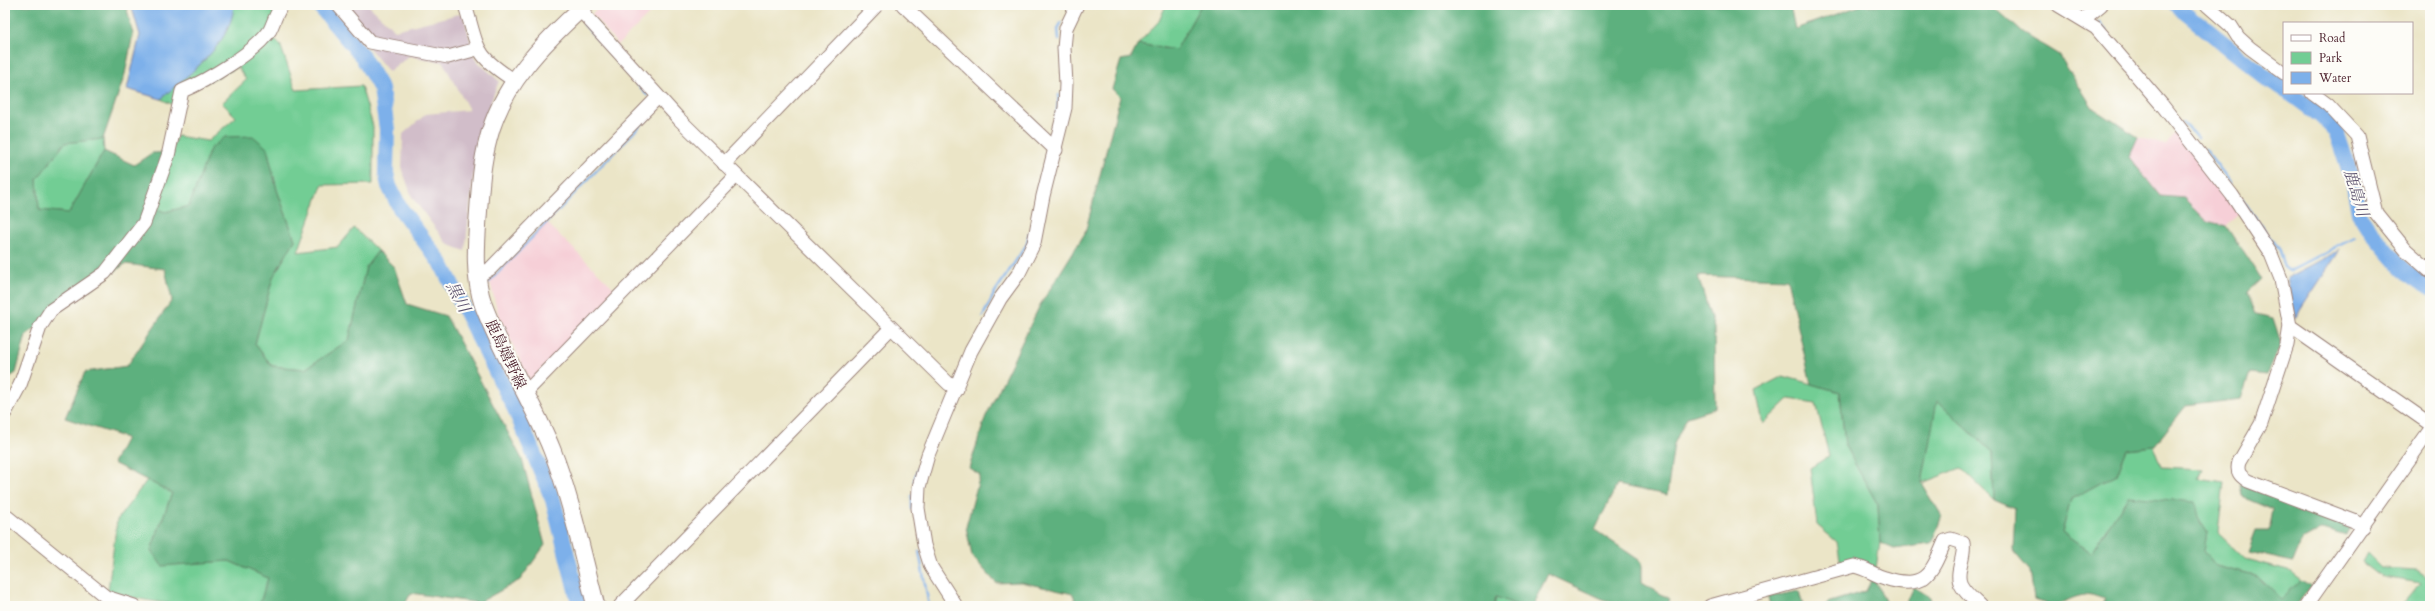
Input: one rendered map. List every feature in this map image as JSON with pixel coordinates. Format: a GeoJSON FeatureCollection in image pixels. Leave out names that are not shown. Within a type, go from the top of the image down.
{"type":"FeatureCollection","features":[{"type":"Feature","properties":{"kind":"main road","name":"鹿島嬉野線"},"geometry":{"type":"LineString","coordinates":[[582,7],[533,56],[515,81],[498,111],[488,138],[481,170],[476,250],[482,301],[495,335],[552,449],[568,495],[596,606]]}},
{"type":"Feature","properties":{"kind":"street"},"geometry":{"type":"LineString","coordinates":[[5,413],[20,385],[40,327],[51,310],[105,273],[144,223],[168,156],[182,91],[199,84],[256,46],[270,30],[282,5]]}},
{"type":"Feature","properties":{"kind":"street"},"geometry":{"type":"LineString","coordinates":[[338,5],[370,42],[448,57],[477,49]]}},
{"type":"Feature","properties":{"kind":"street"},"geometry":{"type":"LineString","coordinates":[[465,5],[477,49],[497,70],[515,81]]}},
{"type":"Feature","properties":{"kind":"street"},"geometry":{"type":"LineString","coordinates":[[724,164],[877,5]]}},
{"type":"Feature","properties":{"kind":"street"},"geometry":{"type":"LineString","coordinates":[[903,5],[1056,150]]}},
{"type":"Feature","properties":{"kind":"street"},"geometry":{"type":"LineString","coordinates":[[956,606],[931,567],[924,545],[918,508],[919,487],[928,455],[957,389],[970,351],[1000,299],[1020,273],[1034,243],[1043,196],[1056,150],[1065,108],[1066,84],[1064,48],[1066,28],[1077,5]]}},
{"type":"Feature","properties":{"kind":"street"},"geometry":{"type":"LineString","coordinates":[[2058,5],[2084,19],[2108,42],[2162,105],[2232,195],[2270,254],[2281,279],[2290,326],[2287,345],[2262,424],[2239,462],[2237,468],[2239,474],[2248,481],[2354,521],[2363,527]]}},
{"type":"Feature","properties":{"kind":"street"},"geometry":{"type":"LineString","coordinates":[[2084,19],[2101,5]]}},
{"type":"Feature","properties":{"kind":"street"},"geometry":{"type":"LineString","coordinates":[[2207,5],[2231,26],[2238,37],[2250,48],[2283,72]]}},
{"type":"Feature","properties":{"kind":"street"},"geometry":{"type":"LineString","coordinates":[[582,7],[658,97],[891,328],[949,384],[957,389]]}},
{"type":"Feature","properties":{"kind":"street"},"geometry":{"type":"LineString","coordinates":[[2313,94],[2328,105],[2356,136],[2376,213],[2406,250],[2430,271]]}},
{"type":"Feature","properties":{"kind":"street"},"geometry":{"type":"LineString","coordinates":[[478,276],[490,269],[658,97]]}},
{"type":"Feature","properties":{"kind":"street"},"geometry":{"type":"LineString","coordinates":[[525,393],[736,176]]}},
{"type":"Feature","properties":{"kind":"street"},"geometry":{"type":"LineString","coordinates":[[2290,326],[2430,424]]}},
{"type":"Feature","properties":{"kind":"street"},"geometry":{"type":"LineString","coordinates":[[620,606],[891,328]]}},
{"type":"Feature","properties":{"kind":"street"},"geometry":{"type":"LineString","coordinates":[[2306,606],[2430,430]]}},
{"type":"Feature","properties":{"kind":"street"},"geometry":{"type":"LineString","coordinates":[[5,516],[106,596],[134,606]]}},
{"type":"Feature","properties":{"kind":"street"},"geometry":{"type":"LineString","coordinates":[[1710,606],[1854,566],[1863,567],[1885,578],[1912,584],[1926,578],[1933,570],[1945,542],[1951,539],[1963,542],[1965,550],[1959,579],[1961,586],[1980,606]]}},
{"type":"Feature","properties":{"kind":"shaded area"},"geometry":{"type":"Polygon","coordinates":[[[333,5],[368,5],[395,30],[463,13],[475,59],[499,81],[478,135],[465,251],[447,244],[412,197],[402,169],[403,134],[426,114],[469,110],[443,62],[409,56],[389,72],[333,5]]]}},
{"type":"Feature","properties":{"kind":"shaded area"},"geometry":{"type":"Polygon","coordinates":[[[600,5],[658,5],[618,45],[592,14],[600,5]]]}},
{"type":"Feature","properties":{"kind":"shaded area"},"geometry":{"type":"Polygon","coordinates":[[[2178,130],[2239,215],[2226,226],[2207,221],[2184,198],[2160,196],[2129,157],[2138,137],[2165,145],[2178,130]]]}},
{"type":"Feature","properties":{"kind":"shaded area"},"geometry":{"type":"Polygon","coordinates":[[[547,223],[617,291],[530,381],[498,313],[490,282],[547,223]]]}},
{"type":"Feature","properties":{"kind":"green space"},"geometry":{"type":"Polygon","coordinates":[[[5,5],[126,5],[133,34],[125,74],[103,139],[65,143],[37,179],[39,210],[69,213],[104,151],[134,165],[152,153],[174,152],[152,207],[165,212],[189,206],[210,149],[225,137],[253,136],[267,148],[277,190],[295,240],[273,277],[255,344],[272,366],[305,369],[349,340],[366,267],[378,251],[394,267],[407,304],[446,316],[522,459],[545,545],[520,580],[478,603],[411,593],[404,606],[259,606],[268,578],[229,561],[162,566],[151,550],[172,493],[113,463],[126,438],[65,418],[85,372],[127,366],[172,300],[165,269],[125,264],[26,335],[16,373],[5,380],[5,5]]]}},
{"type":"Feature","properties":{"kind":"green space"},"geometry":{"type":"Polygon","coordinates":[[[234,5],[274,5],[282,10],[270,37],[280,44],[296,90],[361,86],[373,126],[373,184],[322,185],[298,252],[338,247],[354,228],[378,251],[366,267],[349,340],[305,369],[272,366],[255,344],[273,277],[295,240],[277,190],[267,148],[210,149],[190,206],[165,212],[152,207],[177,136],[208,141],[236,117],[222,103],[246,80],[238,67],[185,93],[173,105],[161,99],[196,69],[217,46],[231,20],[234,5]]]}},
{"type":"Feature","properties":{"kind":"green space"},"geometry":{"type":"Polygon","coordinates":[[[1166,5],[1201,5],[1176,50],[1138,44],[1159,21],[1166,5]]]}},
{"type":"Feature","properties":{"kind":"green space"},"geometry":{"type":"Polygon","coordinates":[[[1201,5],[1790,5],[1795,29],[1862,5],[1992,5],[2023,33],[2059,55],[2093,108],[2138,137],[2129,157],[2160,196],[2184,198],[2207,221],[2226,226],[2261,279],[2247,292],[2256,314],[2273,318],[2281,343],[2267,375],[2250,373],[2241,399],[2186,406],[2154,446],[2127,449],[2117,474],[2071,499],[2062,533],[2091,553],[2128,496],[2195,502],[2198,518],[2207,532],[2204,551],[2216,566],[2258,577],[2281,599],[2301,580],[2311,586],[2296,606],[2101,606],[2105,599],[2092,595],[2075,597],[2057,605],[2034,600],[2030,571],[2013,551],[2015,509],[1994,500],[1992,452],[1937,401],[1922,483],[1942,516],[1931,544],[1894,549],[1880,543],[1878,505],[1845,446],[1840,392],[1811,384],[1787,279],[1698,276],[1714,328],[1715,408],[1687,417],[1674,444],[1667,495],[1617,485],[1595,530],[1642,562],[1642,583],[1670,599],[1667,606],[1618,606],[1548,574],[1532,606],[1519,606],[1496,597],[1494,606],[1077,606],[1073,594],[1021,582],[996,583],[972,556],[966,527],[980,475],[969,468],[986,416],[1040,305],[1085,233],[1120,97],[1112,89],[1121,60],[1131,58],[1138,44],[1176,50],[1201,5]]]}},
{"type":"Feature","properties":{"kind":"green space"},"geometry":{"type":"Polygon","coordinates":[[[103,139],[104,151],[69,213],[39,210],[37,179],[65,142],[103,139]]]}},
{"type":"Feature","properties":{"kind":"green space"},"geometry":{"type":"Polygon","coordinates":[[[1783,376],[1840,392],[1845,446],[1878,505],[1880,543],[1876,568],[1859,559],[1841,565],[1837,542],[1817,525],[1810,468],[1829,456],[1816,403],[1789,399],[1763,424],[1756,390],[1783,376]]]}},
{"type":"Feature","properties":{"kind":"green space"},"geometry":{"type":"Polygon","coordinates":[[[1936,400],[1992,452],[1994,500],[1961,468],[1922,483],[1936,400]]]}},
{"type":"Feature","properties":{"kind":"green space"},"geometry":{"type":"Polygon","coordinates":[[[2154,446],[2162,467],[2202,469],[2198,478],[2224,482],[2218,533],[2245,559],[2288,570],[2301,580],[2281,600],[2258,577],[2216,566],[2204,551],[2207,532],[2198,518],[2128,496],[2091,553],[2062,533],[2071,499],[2117,474],[2127,449],[2154,446]]]}},
{"type":"Feature","properties":{"kind":"green space"},"geometry":{"type":"Polygon","coordinates":[[[147,480],[172,493],[151,550],[162,565],[229,561],[268,578],[259,606],[201,606],[164,603],[127,596],[108,590],[117,520],[147,480]]]}},
{"type":"Feature","properties":{"kind":"green space"},"geometry":{"type":"Polygon","coordinates":[[[2240,485],[2352,525],[2346,536],[2322,529],[2302,540],[2293,562],[2248,552],[2256,531],[2269,531],[2273,510],[2242,497],[2240,485]]]}},
{"type":"Feature","properties":{"kind":"green space"},"geometry":{"type":"Polygon","coordinates":[[[2367,553],[2382,568],[2417,570],[2430,579],[2430,606],[2402,606],[2421,583],[2381,577],[2362,562],[2367,553]]]}},
{"type":"Feature","properties":{"kind":"green space"},"geometry":{"type":"Polygon","coordinates":[[[1873,577],[1886,603],[1892,606],[1826,606],[1827,603],[1866,591],[1873,577]]]}},
{"type":"Feature","properties":{"kind":"green space"},"geometry":{"type":"Polygon","coordinates":[[[1914,587],[1930,597],[1932,606],[1905,606],[1914,587]]]}},
{"type":"Feature","properties":{"kind":"green space"},"geometry":{"type":"Polygon","coordinates":[[[1799,591],[1803,606],[1770,606],[1768,597],[1799,591]]]}},
{"type":"Feature","properties":{"kind":"green space"},"geometry":{"type":"Polygon","coordinates":[[[1496,597],[1519,606],[1494,606],[1496,597]]]}},
{"type":"Feature","properties":{"kind":"water"},"geometry":{"type":"Polygon","coordinates":[[[131,5],[234,5],[231,20],[217,46],[196,69],[161,99],[127,89],[140,35],[131,5]]]}},
{"type":"Feature","properties":{"kind":"water"},"geometry":{"type":"Polygon","coordinates":[[[2340,250],[2295,318],[2287,278],[2340,250]]]}},
{"type":"Feature","properties":{"kind":"waterway","name":"黒川"},"geometry":{"type":"LineString","coordinates":[[319,5],[362,56],[381,89],[387,129],[386,173],[389,186],[400,208],[442,265],[515,409],[553,500],[580,606]]}},
{"type":"Feature","properties":{"kind":"waterway","name":"鹿島川"},"geometry":{"type":"LineString","coordinates":[[2176,5],[2268,79],[2283,88]]}},
{"type":"Feature","properties":{"kind":"waterway"},"geometry":{"type":"LineString","coordinates":[[2099,22],[2107,31]]}},
{"type":"Feature","properties":{"kind":"waterway"},"geometry":{"type":"LineString","coordinates":[[1059,40],[1058,29],[1061,23]]}},
{"type":"Feature","properties":{"kind":"waterway"},"geometry":{"type":"LineString","coordinates":[[584,24],[647,95]]}},
{"type":"Feature","properties":{"kind":"waterway","name":"鹿島川"},"geometry":{"type":"LineString","coordinates":[[2291,94],[2321,116],[2336,131],[2354,185],[2359,213],[2371,232],[2404,270],[2430,288]]}},
{"type":"Feature","properties":{"kind":"waterway"},"geometry":{"type":"LineString","coordinates":[[1056,119],[1059,95]]}},
{"type":"Feature","properties":{"kind":"waterway"},"geometry":{"type":"LineString","coordinates":[[488,283],[658,107]]}},
{"type":"Feature","properties":{"kind":"waterway"},"geometry":{"type":"LineString","coordinates":[[2183,122],[2197,138]]}},
{"type":"Feature","properties":{"kind":"waterway"},"geometry":{"type":"LineString","coordinates":[[2205,149],[2231,183]]}},
{"type":"Feature","properties":{"kind":"waterway"},"geometry":{"type":"LineString","coordinates":[[2242,199],[2278,249],[2284,267],[2289,271],[2354,238]]}},
{"type":"Feature","properties":{"kind":"waterway","name":"鹿島川"},"geometry":{"type":"LineString","coordinates":[[2365,234],[2371,232]]}},
{"type":"Feature","properties":{"kind":"waterway"},"geometry":{"type":"LineString","coordinates":[[983,316],[995,292],[1027,244],[1029,233]]}},
{"type":"Feature","properties":{"kind":"waterway"},"geometry":{"type":"LineString","coordinates":[[914,481],[918,468]]}},
{"type":"Feature","properties":{"kind":"waterway"},"geometry":{"type":"LineString","coordinates":[[912,496],[912,509]]}},
{"type":"Feature","properties":{"kind":"waterway"},"geometry":{"type":"LineString","coordinates":[[919,551],[929,606]]}}]}
